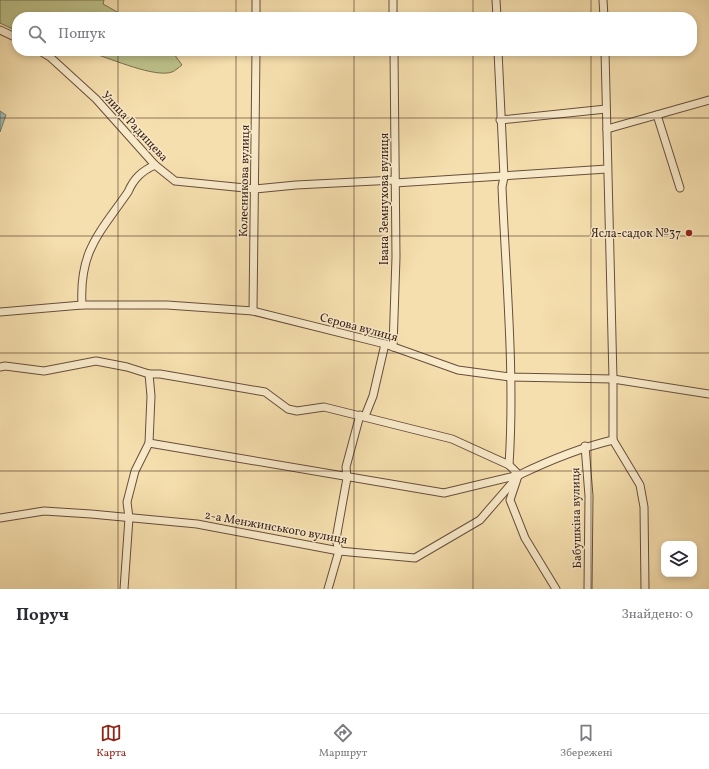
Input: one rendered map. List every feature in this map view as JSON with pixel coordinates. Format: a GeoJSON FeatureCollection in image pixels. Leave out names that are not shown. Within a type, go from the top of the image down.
{"type":"FeatureCollection","features":[{"type":"Feature","properties":{"kind":"street"},"geometry":{"type":"LineString","coordinates":[[256,0],[256,12]]}},
{"type":"Feature","properties":{"kind":"street"},"geometry":{"type":"LineString","coordinates":[[393,0],[393,12]]}},
{"type":"Feature","properties":{"kind":"street"},"geometry":{"type":"LineString","coordinates":[[496,0],[497,12]]}},
{"type":"Feature","properties":{"kind":"street"},"geometry":{"type":"LineString","coordinates":[[604,0],[604,12]]}},
{"type":"Feature","properties":{"kind":"street"},"geometry":{"type":"LineString","coordinates":[[0,30],[12,36]]}},
{"type":"Feature","properties":{"kind":"street","name":"Улица Радищева"},"geometry":{"type":"LineString","coordinates":[[48,56],[96,99],[155,165],[175,181],[255,189],[296,185],[504,177],[607,169]]}},
{"type":"Feature","properties":{"kind":"street","name":"Колесникова вулиця"},"geometry":{"type":"LineString","coordinates":[[253,311],[256,56]]}},
{"type":"Feature","properties":{"kind":"street","name":"Івана Земнухова вулиця"},"geometry":{"type":"LineString","coordinates":[[393,347],[396,257],[394,56]]}},
{"type":"Feature","properties":{"kind":"street"},"geometry":{"type":"LineString","coordinates":[[498,56],[500,120],[504,177],[502,187],[510,376],[511,436],[509,465]]}},
{"type":"Feature","properties":{"kind":"street"},"geometry":{"type":"LineString","coordinates":[[605,56],[613,379],[613,440],[640,485],[644,507],[645,589]]}},
{"type":"Feature","properties":{"kind":"street"},"geometry":{"type":"LineString","coordinates":[[607,129],[709,100]]}},
{"type":"Feature","properties":{"kind":"street"},"geometry":{"type":"LineString","coordinates":[[500,120],[606,109]]}},
{"type":"Feature","properties":{"kind":"street"},"geometry":{"type":"LineString","coordinates":[[657,115],[680,188]]}},
{"type":"Feature","properties":{"kind":"street"},"geometry":{"type":"LineString","coordinates":[[82,305],[81,283],[84,264],[91,245],[128,192],[132,182],[141,172],[155,165]]}},
{"type":"Feature","properties":{"kind":"street","name":"Сєрова вулиця"},"geometry":{"type":"LineString","coordinates":[[0,312],[82,305],[167,305],[253,311],[385,344],[458,370],[510,376],[613,379],[709,394]]}},
{"type":"Feature","properties":{"kind":"street"},"geometry":{"type":"LineString","coordinates":[[328,589],[339,551],[336,539],[348,478],[346,467],[363,415],[373,396],[385,344]]}},
{"type":"Feature","properties":{"kind":"street"},"geometry":{"type":"LineString","coordinates":[[0,367],[5,366],[44,371],[96,361],[128,367],[149,374],[160,374],[265,392],[288,409],[296,411],[324,407],[363,415],[452,438],[509,465],[519,475]]}},
{"type":"Feature","properties":{"kind":"street"},"geometry":{"type":"LineString","coordinates":[[124,589],[129,518],[127,502],[135,471],[149,443],[151,396],[149,374]]}},
{"type":"Feature","properties":{"kind":"street"},"geometry":{"type":"LineString","coordinates":[[149,443],[348,478],[444,493],[519,475],[550,460],[585,446],[613,440]]}},
{"type":"Feature","properties":{"kind":"street","name":"Бабушкіна вулиця"},"geometry":{"type":"LineString","coordinates":[[585,446],[589,496],[588,589]]}},
{"type":"Feature","properties":{"kind":"street"},"geometry":{"type":"LineString","coordinates":[[519,475],[510,500],[525,538],[556,589]]}},
{"type":"Feature","properties":{"kind":"street","name":"2-а Менжинського вулиця"},"geometry":{"type":"LineString","coordinates":[[0,518],[44,511],[197,524],[339,551],[415,558],[480,520],[519,475]]}},
{"type":"Feature","properties":{"kind":"green space"},"geometry":{"type":"Polygon","coordinates":[[[0,0],[104,0],[103,4],[117,12],[12,12],[12,29],[0,23],[0,0]]]}},
{"type":"Feature","properties":{"kind":"green space"},"geometry":{"type":"Polygon","coordinates":[[[101,56],[175,56],[182,65],[172,72],[165,73],[134,67],[101,56]]]}},
{"type":"Feature","properties":{"kind":"water"},"geometry":{"type":"Polygon","coordinates":[[[0,111],[6,115],[0,132],[0,111]]]}},
{"type":"Feature","properties":{"kind":"place","name":"Ясла-садок №37"},"geometry":{"type":"Point","coordinates":[689,233]}}]}
